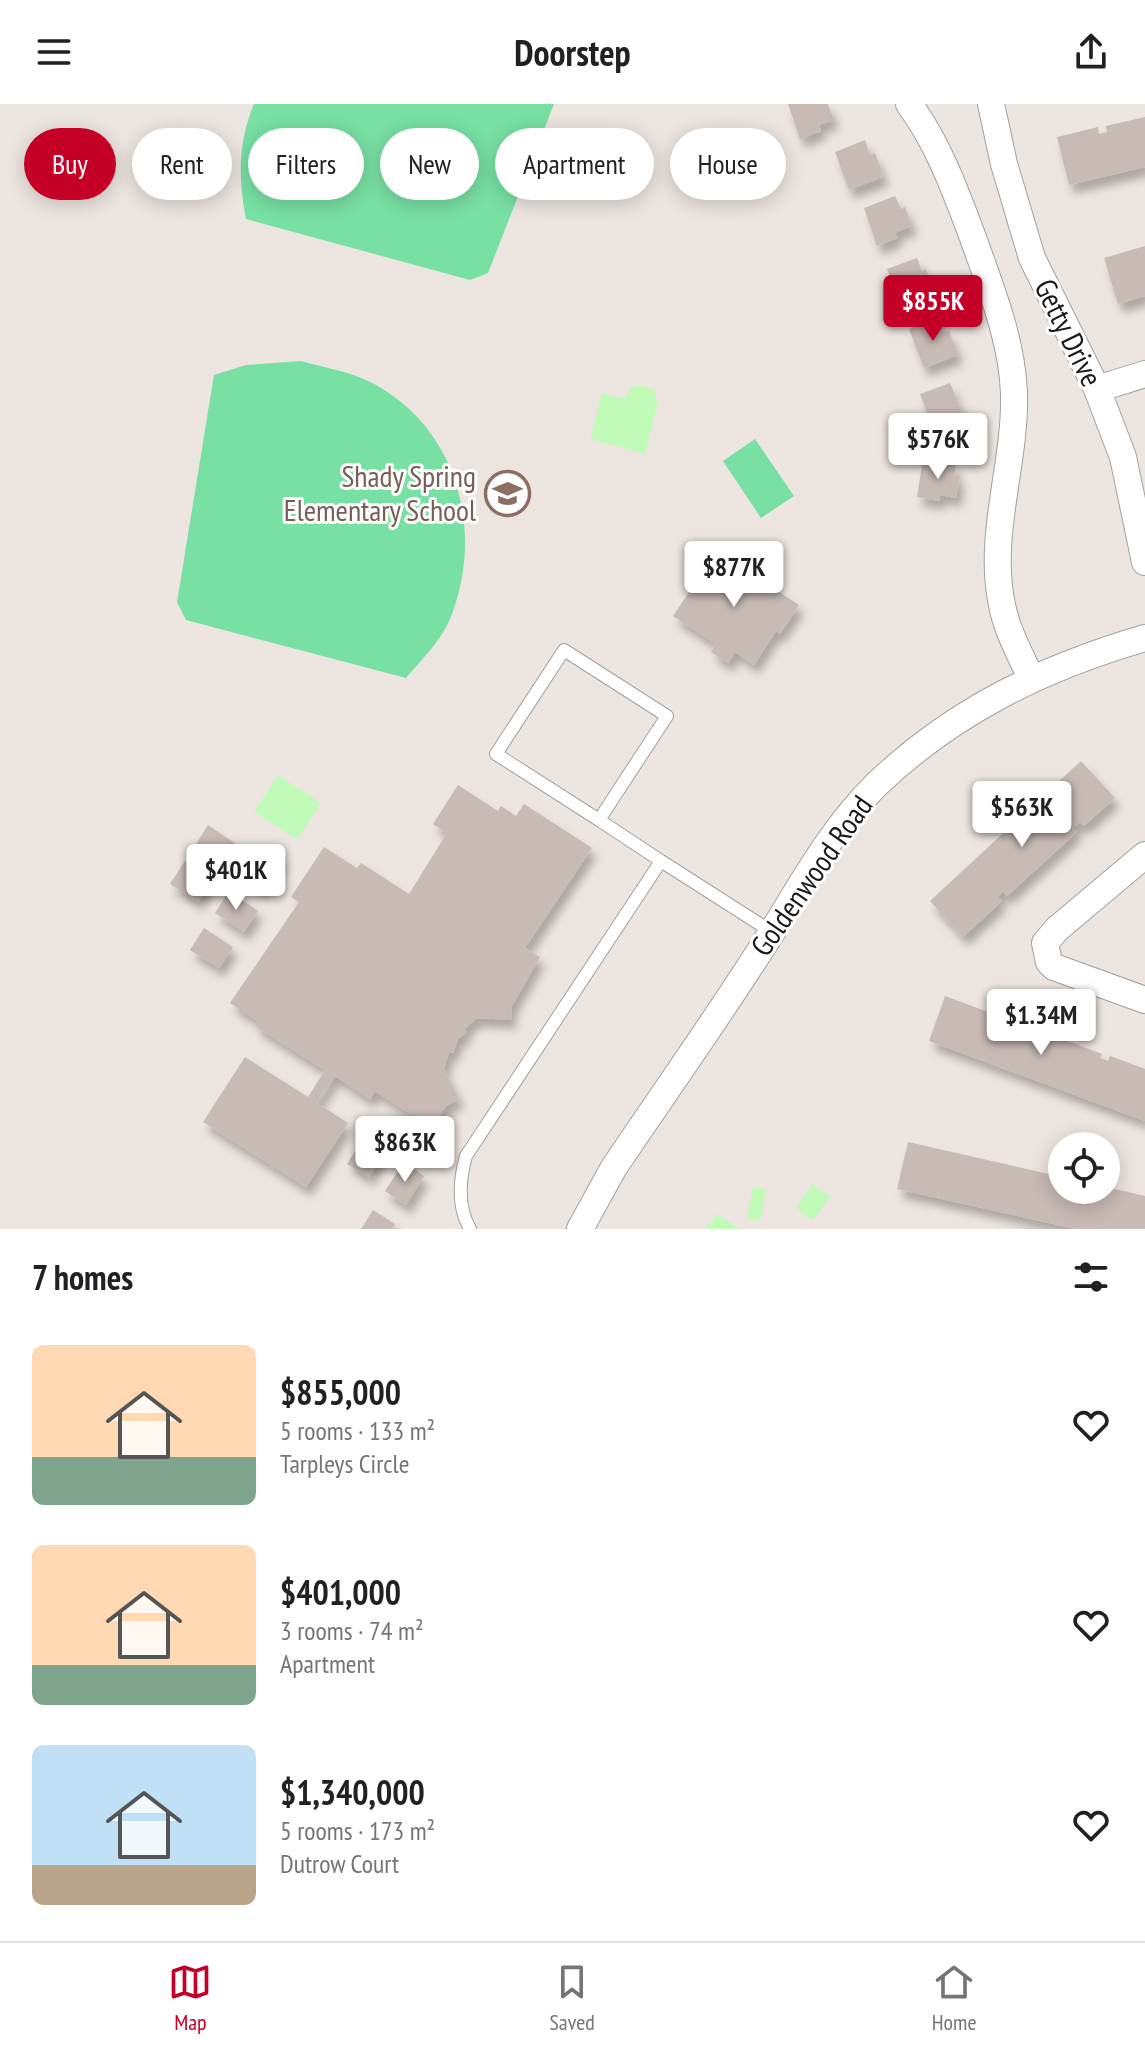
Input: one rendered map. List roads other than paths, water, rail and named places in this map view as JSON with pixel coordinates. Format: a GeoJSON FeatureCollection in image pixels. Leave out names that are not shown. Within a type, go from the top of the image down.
{"type":"FeatureCollection","features":[{"type":"Feature","properties":{"kind":"street"},"geometry":{"type":"LineString","coordinates":[[909,104],[951,180],[994,297],[1008,348],[1014,392],[1012,441],[1003,498],[998,577],[1009,631],[1031,678]]}},
{"type":"Feature","properties":{"kind":"street","name":"Getty Drive"},"geometry":{"type":"LineString","coordinates":[[991,104],[1004,164],[1032,258],[1097,389],[1134,455],[1145,562]]}},
{"type":"Feature","properties":{"kind":"street"},"geometry":{"type":"LineString","coordinates":[[1097,389],[1145,374]]}},
{"type":"Feature","properties":{"kind":"street","name":"Goldenwood Road"},"geometry":{"type":"LineString","coordinates":[[580,1229],[613,1169],[854,808],[937,733],[970,711],[1031,678],[1096,652],[1145,638]]}},
{"type":"Feature","properties":{"kind":"street"},"geometry":{"type":"LineString","coordinates":[[1145,855],[1045,943],[1049,962],[1054,967],[1145,1000]]}},
{"type":"Feature","properties":{"kind":"lane"},"geometry":{"type":"LineString","coordinates":[[599,820],[667,716],[564,650],[496,754],[772,932]]}},
{"type":"Feature","properties":{"kind":"lane"},"geometry":{"type":"LineString","coordinates":[[470,1229],[459,1193],[466,1156],[661,861]]}},
{"type":"Feature","properties":{"kind":"place","name":"Shady Spring Elementary School"},"geometry":{"type":"Point","coordinates":[507,494]}}]}
